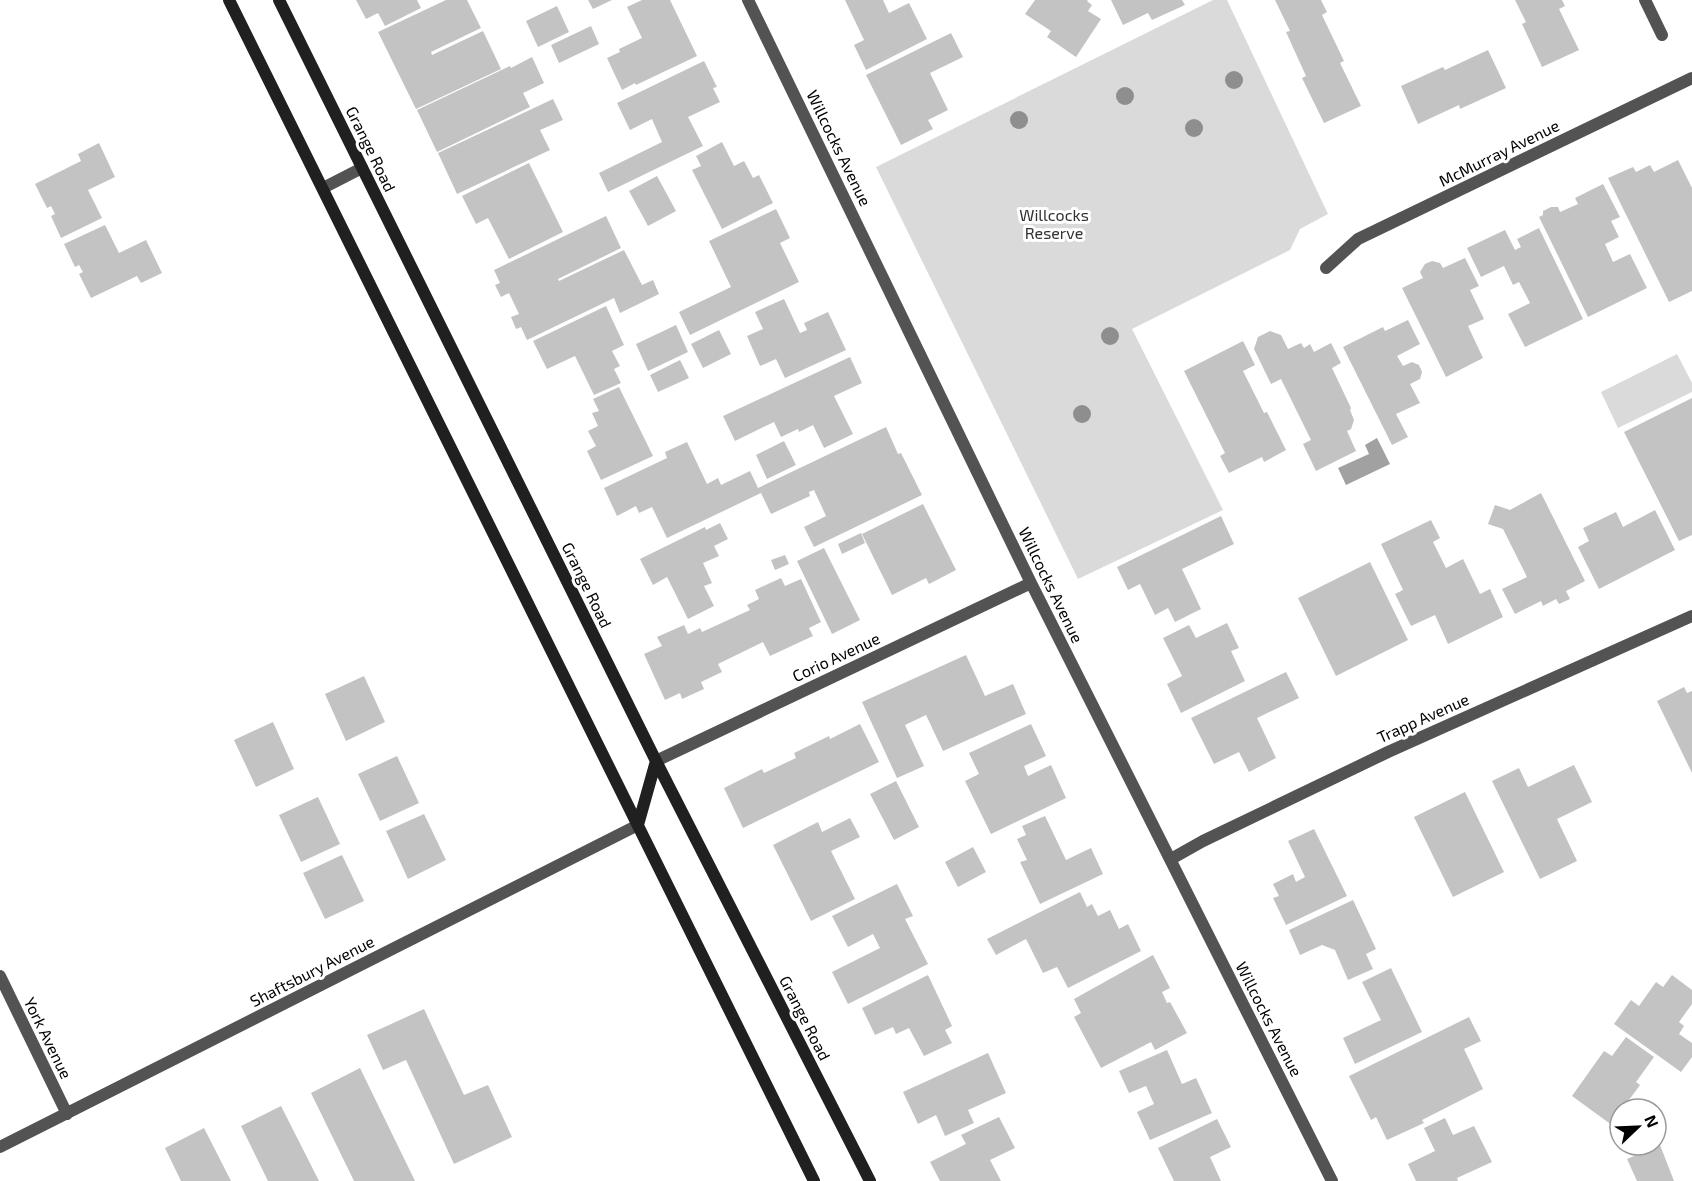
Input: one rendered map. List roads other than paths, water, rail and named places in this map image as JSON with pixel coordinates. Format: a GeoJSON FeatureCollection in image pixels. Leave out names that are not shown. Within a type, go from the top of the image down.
{"type":"FeatureCollection","features":[{"type":"Feature","properties":{"kind":"main road"},"geometry":{"type":"LineString","coordinates":[[229,0],[814,1181]]}},
{"type":"Feature","properties":{"kind":"main road","name":"Grange Road"},"geometry":{"type":"LineString","coordinates":[[279,0],[656,761],[870,1181]]}},
{"type":"Feature","properties":{"kind":"main road"},"geometry":{"type":"LineString","coordinates":[[638,825],[656,761]]}},
{"type":"Feature","properties":{"kind":"street","name":"Willcocks Avenue"},"geometry":{"type":"LineString","coordinates":[[748,0],[1031,583],[1332,1181]]}},
{"type":"Feature","properties":{"kind":"street"},"geometry":{"type":"LineString","coordinates":[[1645,0],[1662,35]]}},
{"type":"Feature","properties":{"kind":"street","name":"McMurray Avenue"},"geometry":{"type":"LineString","coordinates":[[1326,268],[1358,239],[1692,78]]}},
{"type":"Feature","properties":{"kind":"street"},"geometry":{"type":"LineString","coordinates":[[323,188],[362,168]]}},
{"type":"Feature","properties":{"kind":"street","name":"Corio Avenue"},"geometry":{"type":"LineString","coordinates":[[656,761],[1031,583]]}},
{"type":"Feature","properties":{"kind":"street","name":"Trapp Avenue"},"geometry":{"type":"LineString","coordinates":[[1171,859],[1191,847],[1388,752],[1692,616]]}},
{"type":"Feature","properties":{"kind":"street","name":"Shaftsbury Avenue"},"geometry":{"type":"LineString","coordinates":[[0,1147],[638,825]]}},
{"type":"Feature","properties":{"kind":"street","name":"York Avenue"},"geometry":{"type":"LineString","coordinates":[[0,976],[67,1114]]}},
{"type":"Feature","properties":{"kind":"park label","name":"Willcocks Reserve"},"geometry":{"type":"Point","coordinates":[1054,224]}}]}
